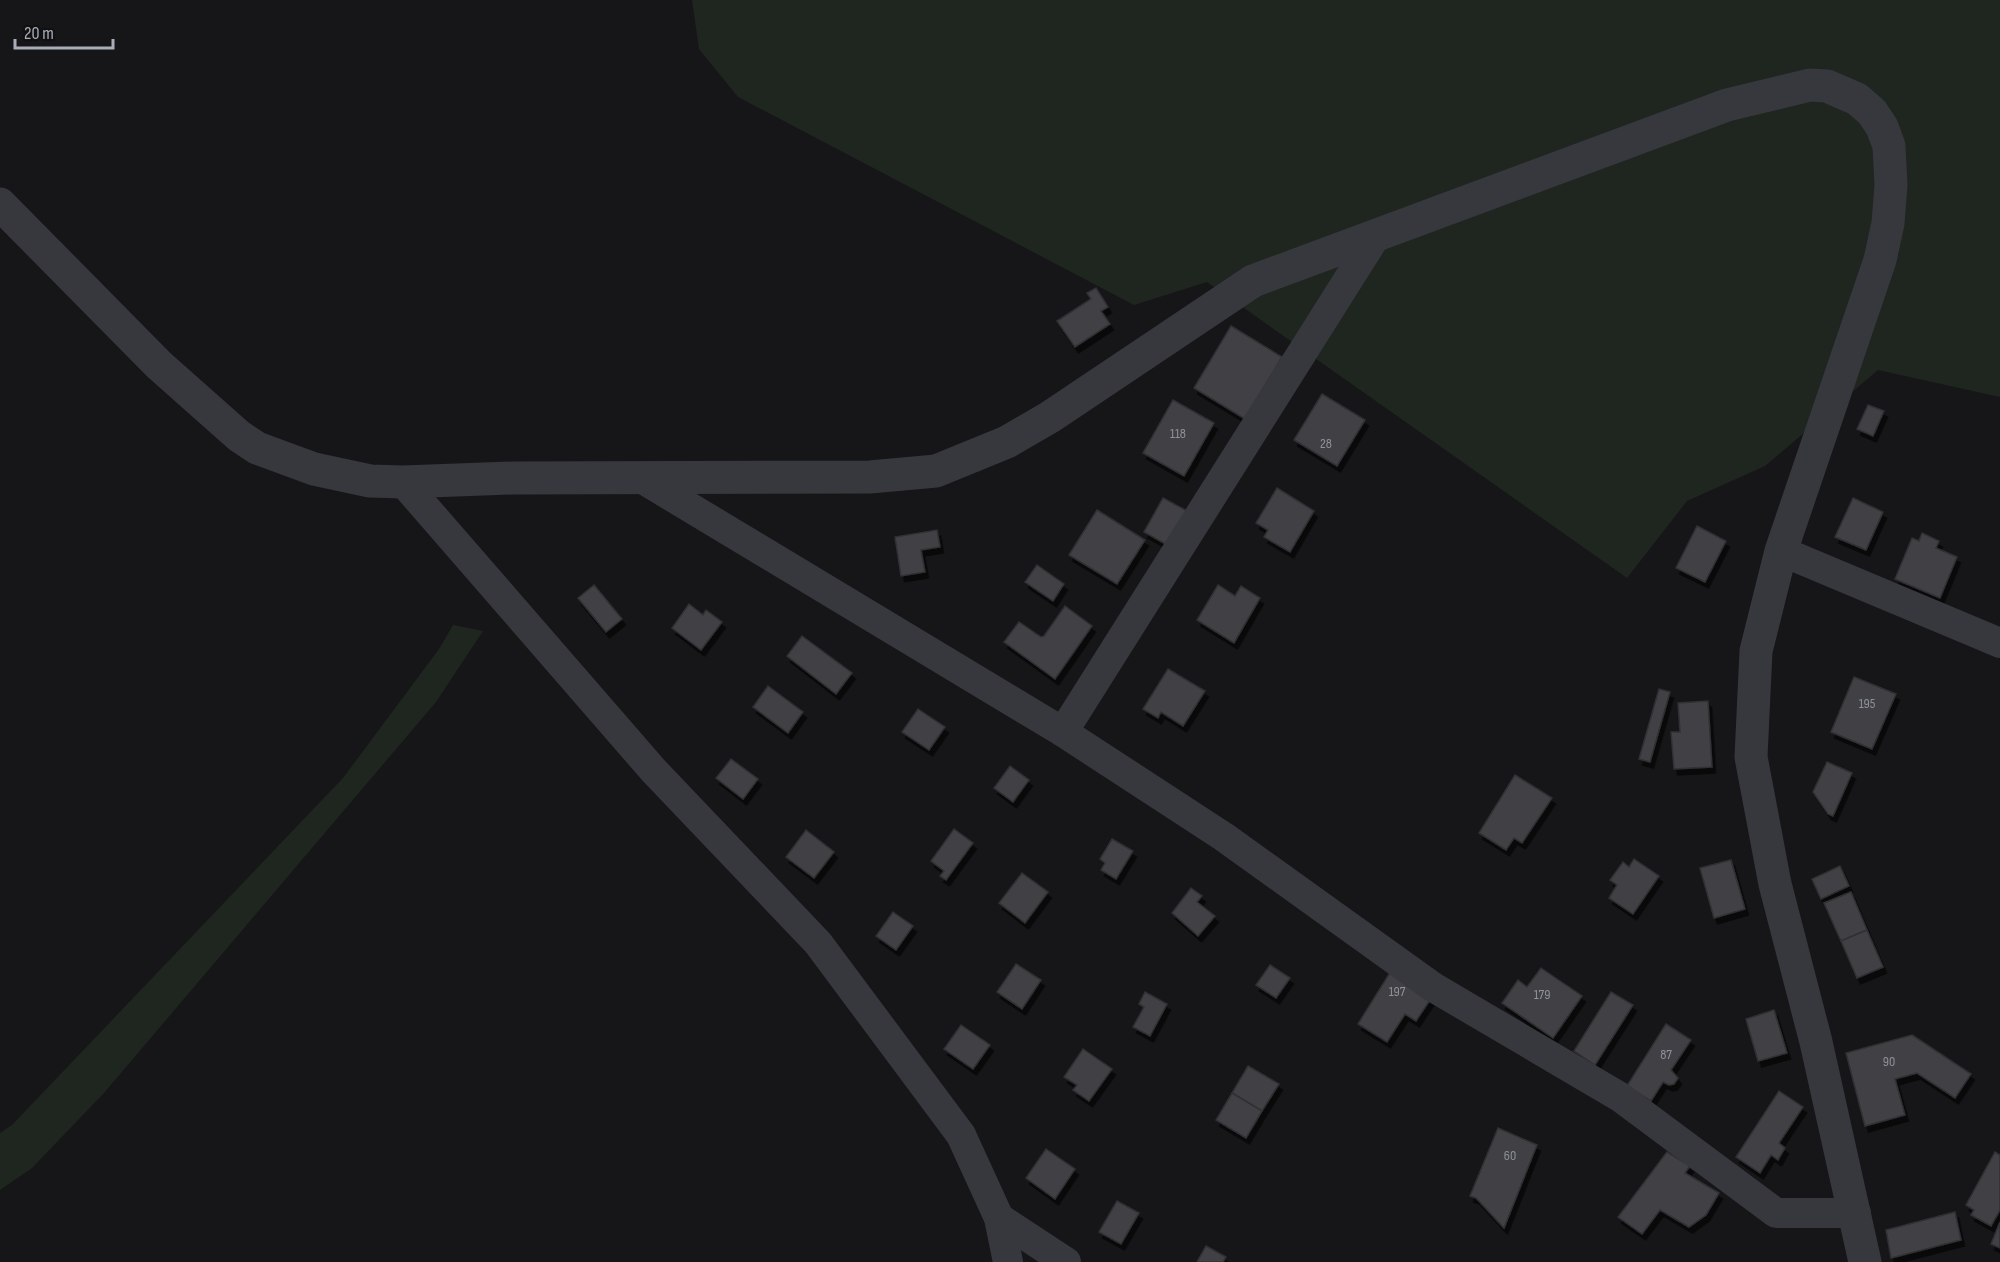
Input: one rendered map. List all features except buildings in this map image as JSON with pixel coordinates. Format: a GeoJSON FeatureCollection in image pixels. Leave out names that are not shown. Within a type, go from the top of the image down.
{"type":"FeatureCollection","features":[{"type":"Feature","properties":{"kind":"street"},"geometry":{"type":"LineString","coordinates":[[0,204],[159,365],[239,436],[257,448],[314,469],[370,481],[403,483],[513,478],[870,477],[936,471],[1007,442],[1050,417],[1253,281],[1727,105],[1810,85],[1827,86],[1857,99],[1872,112],[1882,127],[1889,146],[1891,185],[1888,223],[1880,260],[1781,551],[1756,651],[1751,757],[1775,884],[1816,1042],[1856,1213],[1865,1262]]}},
{"type":"Feature","properties":{"kind":"street"},"geometry":{"type":"LineString","coordinates":[[1063,732],[1377,234]]}},
{"type":"Feature","properties":{"kind":"street"},"geometry":{"type":"LineString","coordinates":[[642,478],[1063,732],[1224,837],[1433,987],[1620,1097],[1776,1213],[1856,1213]]}},
{"type":"Feature","properties":{"kind":"street"},"geometry":{"type":"LineString","coordinates":[[403,483],[654,771],[818,943],[961,1135],[999,1218],[1008,1262]]}},
{"type":"Feature","properties":{"kind":"street"},"geometry":{"type":"LineString","coordinates":[[1781,551],[2000,644]]}},
{"type":"Feature","properties":{"kind":"street"},"geometry":{"type":"LineString","coordinates":[[999,1218],[1066,1262]]}},
{"type":"Feature","properties":{"kind":"shaded area"},"geometry":{"type":"Polygon","coordinates":[[[692,0],[2000,0],[2000,397],[1878,370],[1765,466],[1687,501],[1627,578],[1207,282],[1134,305],[738,97],[699,49],[692,0]]]}},
{"type":"Feature","properties":{"kind":"shaded area"},"geometry":{"type":"Polygon","coordinates":[[[453,625],[483,631],[436,702],[104,1093],[32,1168],[0,1190],[0,1133],[12,1125],[343,778],[439,649],[453,625]]]}}]}
